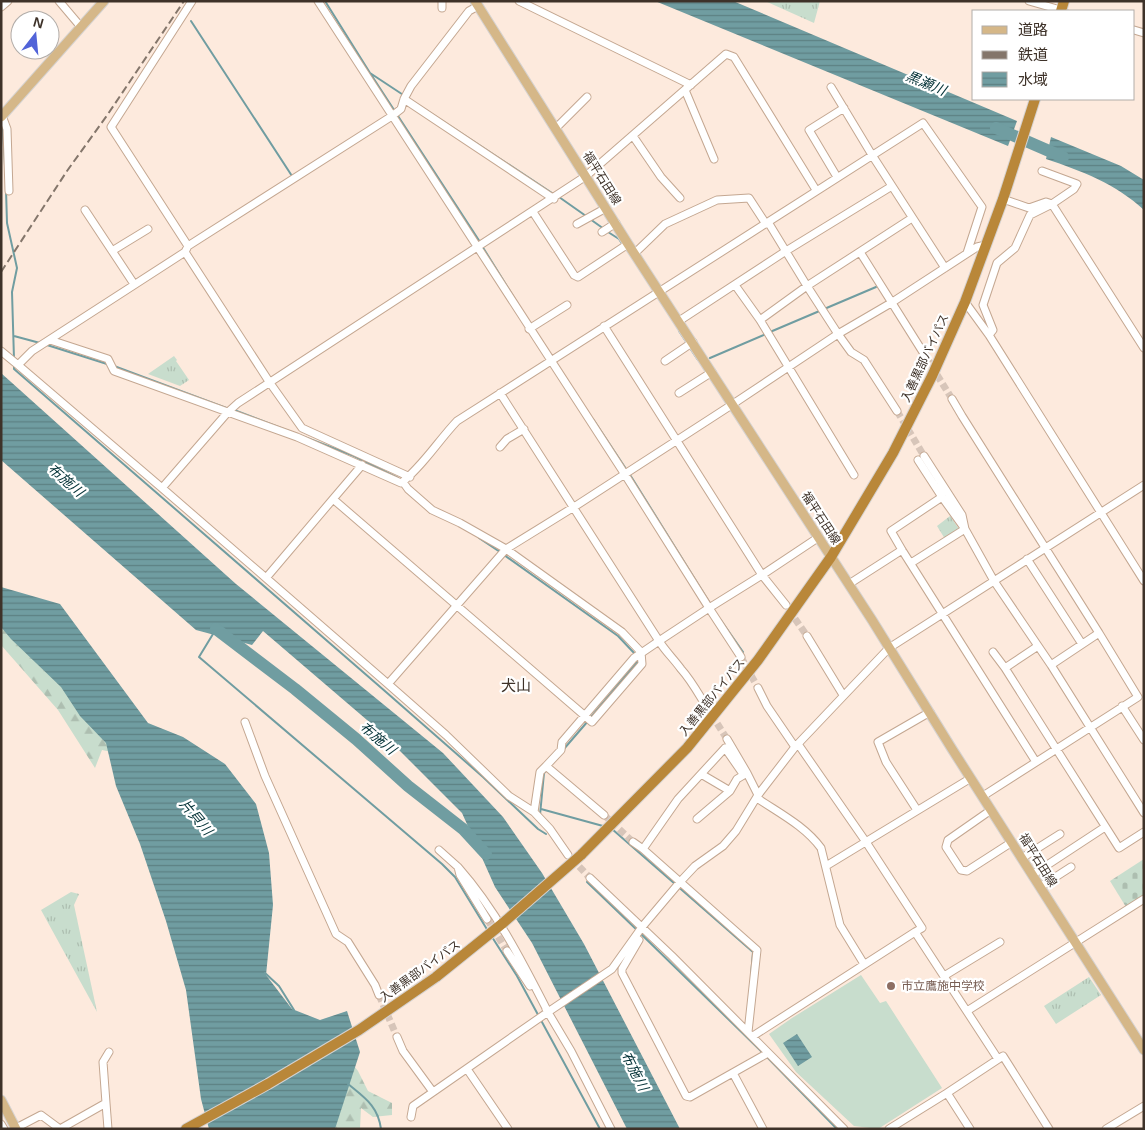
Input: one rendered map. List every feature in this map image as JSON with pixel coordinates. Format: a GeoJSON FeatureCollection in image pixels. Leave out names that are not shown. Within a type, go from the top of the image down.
{"type":"FeatureCollection","features":[{"type":"Feature","properties":{"kind":"highway","name":"入善黒部バイパス"},"geometry":{"type":"LineString","coordinates":[[186,1129],[268,1084],[359,1030],[436,977],[502,924],[581,855],[687,748],[758,660],[831,557],[893,453],[932,376],[965,302],[1003,199],[1035,100]]}},
{"type":"Feature","properties":{"kind":"main road"},"geometry":{"type":"LineString","coordinates":[[2,115],[104,1]]}},
{"type":"Feature","properties":{"kind":"main road","name":"福平石田線"},"geometry":{"type":"LineString","coordinates":[[476,4],[628,244],[734,404],[849,584],[1144,1050]]}},
{"type":"Feature","properties":{"kind":"main road"},"geometry":{"type":"LineString","coordinates":[[1,1100],[15,1129]]}},
{"type":"Feature","properties":{"kind":"main road"},"geometry":{"type":"LineString","coordinates":[[1,1106],[15,1129]]}},
{"type":"Feature","properties":{"kind":"street"},"geometry":{"type":"LineString","coordinates":[[1,7],[8,1]]}},
{"type":"Feature","properties":{"kind":"street"},"geometry":{"type":"LineString","coordinates":[[59,1],[81,27]]}},
{"type":"Feature","properties":{"kind":"street"},"geometry":{"type":"LineString","coordinates":[[192,1],[111,127],[270,382],[302,428],[410,476]]}},
{"type":"Feature","properties":{"kind":"street"},"geometry":{"type":"LineString","coordinates":[[318,1],[741,657]]}},
{"type":"Feature","properties":{"kind":"street"},"geometry":{"type":"LineString","coordinates":[[519,1],[691,85]]}},
{"type":"Feature","properties":{"kind":"street"},"geometry":{"type":"LineString","coordinates":[[1029,1],[1063,9]]}},
{"type":"Feature","properties":{"kind":"street"},"geometry":{"type":"LineString","coordinates":[[18,364],[32,351],[401,109],[411,86],[476,4]]}},
{"type":"Feature","properties":{"kind":"street"},"geometry":{"type":"LineString","coordinates":[[162,488],[238,403],[586,176],[726,54],[734,57],[816,190]]}},
{"type":"Feature","properties":{"kind":"street"},"geometry":{"type":"LineString","coordinates":[[832,87],[872,155],[945,268]]}},
{"type":"Feature","properties":{"kind":"street"},"geometry":{"type":"LineString","coordinates":[[685,90],[714,159]]}},
{"type":"Feature","properties":{"kind":"street"},"geometry":{"type":"LineString","coordinates":[[556,128],[587,97]]}},
{"type":"Feature","properties":{"kind":"street"},"geometry":{"type":"LineString","coordinates":[[404,99],[554,198]]}},
{"type":"Feature","properties":{"kind":"street"},"geometry":{"type":"LineString","coordinates":[[837,177],[809,130],[844,108]]}},
{"type":"Feature","properties":{"kind":"street"},"geometry":{"type":"LineString","coordinates":[[2,115],[7,130],[8,191]]}},
{"type":"Feature","properties":{"kind":"street"},"geometry":{"type":"LineString","coordinates":[[50,340],[108,359],[114,371],[297,437],[401,483],[410,476],[457,421],[923,123],[982,207],[967,253]]}},
{"type":"Feature","properties":{"kind":"street"},"geometry":{"type":"LineString","coordinates":[[633,136],[661,177],[680,198]]}},
{"type":"Feature","properties":{"kind":"street"},"geometry":{"type":"LineString","coordinates":[[989,335],[993,330],[983,306],[998,263],[1015,248],[1030,215],[1052,204],[1074,189],[1077,184],[1042,171]]}},
{"type":"Feature","properties":{"kind":"street"},"geometry":{"type":"LineString","coordinates":[[679,321],[892,186]]}},
{"type":"Feature","properties":{"kind":"street"},"geometry":{"type":"LineString","coordinates":[[635,253],[665,224],[717,200],[749,198],[838,334],[851,352],[864,360],[897,411]]}},
{"type":"Feature","properties":{"kind":"street"},"geometry":{"type":"LineString","coordinates":[[1003,199],[1029,208],[1046,202],[1052,204],[1144,348]]}},
{"type":"Feature","properties":{"kind":"street"},"geometry":{"type":"LineString","coordinates":[[577,224],[606,208]]}},
{"type":"Feature","properties":{"kind":"street"},"geometry":{"type":"LineString","coordinates":[[85,210],[134,284]]}},
{"type":"Feature","properties":{"kind":"street"},"geometry":{"type":"LineString","coordinates":[[533,212],[574,275],[578,277],[628,244]]}},
{"type":"Feature","properties":{"kind":"street"},"geometry":{"type":"LineString","coordinates":[[760,320],[807,286],[912,218]]}},
{"type":"Feature","properties":{"kind":"street"},"geometry":{"type":"LineString","coordinates":[[602,232],[616,223]]}},
{"type":"Feature","properties":{"kind":"street"},"geometry":{"type":"LineString","coordinates":[[112,251],[148,229]]}},
{"type":"Feature","properties":{"kind":"street"},"geometry":{"type":"LineString","coordinates":[[388,684],[506,549],[734,404],[838,334],[891,303],[967,253],[977,247],[986,245]]}},
{"type":"Feature","properties":{"kind":"street"},"geometry":{"type":"LineString","coordinates":[[860,252],[926,357]]}},
{"type":"Feature","properties":{"kind":"street"},"geometry":{"type":"LineString","coordinates":[[735,285],[760,320],[854,475]]}},
{"type":"Feature","properties":{"kind":"street"},"geometry":{"type":"LineString","coordinates":[[965,302],[989,335],[1144,581]]}},
{"type":"Feature","properties":{"kind":"street"},"geometry":{"type":"LineString","coordinates":[[530,329],[567,305]]}},
{"type":"Feature","properties":{"kind":"street"},"geometry":{"type":"LineString","coordinates":[[604,326],[762,575],[786,605]]}},
{"type":"Feature","properties":{"kind":"street"},"geometry":{"type":"LineString","coordinates":[[665,361],[693,342]]}},
{"type":"Feature","properties":{"kind":"street"},"geometry":{"type":"LineString","coordinates":[[1,351],[388,684],[446,735],[510,796],[534,812],[550,829],[568,856]]}},
{"type":"Feature","properties":{"kind":"street"},"geometry":{"type":"LineString","coordinates":[[679,393],[712,372]]}},
{"type":"Feature","properties":{"kind":"street"},"geometry":{"type":"LineString","coordinates":[[500,393],[658,641],[668,656],[681,668],[706,706]]}},
{"type":"Feature","properties":{"kind":"street"},"geometry":{"type":"LineString","coordinates":[[952,399],[1138,696],[982,796]]}},
{"type":"Feature","properties":{"kind":"street"},"geometry":{"type":"LineString","coordinates":[[500,447],[507,438],[524,429]]}},
{"type":"Feature","properties":{"kind":"street"},"geometry":{"type":"LineString","coordinates":[[965,529],[962,515],[921,458],[942,497],[965,529],[994,581],[1052,665],[1144,813]]}},
{"type":"Feature","properties":{"kind":"street"},"geometry":{"type":"LineString","coordinates":[[266,578],[362,465]]}},
{"type":"Feature","properties":{"kind":"street"},"geometry":{"type":"LineString","coordinates":[[403,482],[408,489],[432,510],[460,523],[506,549],[622,632],[642,652]]}},
{"type":"Feature","properties":{"kind":"street"},"geometry":{"type":"LineString","coordinates":[[411,1117],[413,1106],[550,1010],[608,973],[642,927],[680,882],[695,866],[723,846],[736,831],[758,797],[797,745],[889,648],[1144,485]]}},
{"type":"Feature","properties":{"kind":"street"},"geometry":{"type":"LineString","coordinates":[[942,497],[891,531],[1036,762]]}},
{"type":"Feature","properties":{"kind":"street"},"geometry":{"type":"LineString","coordinates":[[333,499],[584,716]]}},
{"type":"Feature","properties":{"kind":"street"},"geometry":{"type":"LineString","coordinates":[[911,563],[965,529]]}},
{"type":"Feature","properties":{"kind":"street"},"geometry":{"type":"LineString","coordinates":[[534,812],[540,772],[561,750],[562,742],[634,658],[818,537]]}},
{"type":"Feature","properties":{"kind":"street"},"geometry":{"type":"LineString","coordinates":[[849,584],[902,550]]}},
{"type":"Feature","properties":{"kind":"street"},"geometry":{"type":"LineString","coordinates":[[1027,559],[1082,644]]}},
{"type":"Feature","properties":{"kind":"street"},"geometry":{"type":"LineString","coordinates":[[1052,665],[1099,633]]}},
{"type":"Feature","properties":{"kind":"street"},"geometry":{"type":"LineString","coordinates":[[807,636],[843,695]]}},
{"type":"Feature","properties":{"kind":"street"},"geometry":{"type":"LineString","coordinates":[[1005,668],[1038,646]]}},
{"type":"Feature","properties":{"kind":"street"},"geometry":{"type":"LineString","coordinates":[[993,652],[1119,848],[1144,832]]}},
{"type":"Feature","properties":{"kind":"street"},"geometry":{"type":"LineString","coordinates":[[750,1034],[922,928],[866,842],[767,706],[758,688]]}},
{"type":"Feature","properties":{"kind":"street"},"geometry":{"type":"LineString","coordinates":[[1122,706],[1144,740]]}},
{"type":"Feature","properties":{"kind":"street"},"geometry":{"type":"LineString","coordinates":[[917,810],[886,762],[878,742],[930,712]]}},
{"type":"Feature","properties":{"kind":"street"},"geometry":{"type":"LineString","coordinates":[[245,722],[265,776],[336,934],[348,942],[376,985],[379,996]]}},
{"type":"Feature","properties":{"kind":"street"},"geometry":{"type":"LineString","coordinates":[[727,739],[758,797],[792,820],[822,848],[840,925],[864,964]]}},
{"type":"Feature","properties":{"kind":"street"},"geometry":{"type":"LineString","coordinates":[[643,850],[668,812],[725,748],[745,773]]}},
{"type":"Feature","properties":{"kind":"street"},"geometry":{"type":"LineString","coordinates":[[546,766],[604,815]]}},
{"type":"Feature","properties":{"kind":"street"},"geometry":{"type":"LineString","coordinates":[[697,819],[730,791],[737,779],[745,773]]}},
{"type":"Feature","properties":{"kind":"street"},"geometry":{"type":"LineString","coordinates":[[701,774],[730,791]]}},
{"type":"Feature","properties":{"kind":"street"},"geometry":{"type":"LineString","coordinates":[[826,866],[971,778]]}},
{"type":"Feature","properties":{"kind":"street"},"geometry":{"type":"LineString","coordinates":[[992,810],[948,840],[946,847],[961,870],[967,871],[1012,842]]}},
{"type":"Feature","properties":{"kind":"street"},"geometry":{"type":"LineString","coordinates":[[1032,875],[1105,827]]}},
{"type":"Feature","properties":{"kind":"street"},"geometry":{"type":"LineString","coordinates":[[1022,858],[1060,834]]}},
{"type":"Feature","properties":{"kind":"street"},"geometry":{"type":"LineString","coordinates":[[633,842],[757,950],[750,1034]]}},
{"type":"Feature","properties":{"kind":"street"},"geometry":{"type":"LineString","coordinates":[[440,850],[458,867],[502,924],[550,1010],[610,1129]]}},
{"type":"Feature","properties":{"kind":"street"},"geometry":{"type":"LineString","coordinates":[[458,867],[460,875],[487,919]]}},
{"type":"Feature","properties":{"kind":"street"},"geometry":{"type":"LineString","coordinates":[[1040,887],[1071,867]]}},
{"type":"Feature","properties":{"kind":"street"},"geometry":{"type":"LineString","coordinates":[[590,878],[642,927],[844,1129]]}},
{"type":"Feature","properties":{"kind":"street"},"geometry":{"type":"LineString","coordinates":[[967,1011],[1144,898]]}},
{"type":"Feature","properties":{"kind":"street"},"geometry":{"type":"LineString","coordinates":[[915,932],[998,1059]]}},
{"type":"Feature","properties":{"kind":"street"},"geometry":{"type":"LineString","coordinates":[[635,937],[639,940],[622,969],[622,973],[686,1096],[690,1096],[768,1053]]}},
{"type":"Feature","properties":{"kind":"street"},"geometry":{"type":"LineString","coordinates":[[944,976],[1000,942]]}},
{"type":"Feature","properties":{"kind":"street"},"geometry":{"type":"LineString","coordinates":[[506,951],[550,1010]]}},
{"type":"Feature","properties":{"kind":"street"},"geometry":{"type":"LineString","coordinates":[[397,1037],[403,1051],[433,1092]]}},
{"type":"Feature","properties":{"kind":"street"},"geometry":{"type":"LineString","coordinates":[[108,1129],[103,1062],[109,1052]]}},
{"type":"Feature","properties":{"kind":"street"},"geometry":{"type":"LineString","coordinates":[[889,1129],[1004,1056],[1050,1129]]}},
{"type":"Feature","properties":{"kind":"street"},"geometry":{"type":"LineString","coordinates":[[467,1069],[508,1129]]}},
{"type":"Feature","properties":{"kind":"street"},"geometry":{"type":"LineString","coordinates":[[733,1073],[763,1129]]}},
{"type":"Feature","properties":{"kind":"street"},"geometry":{"type":"LineString","coordinates":[[947,1093],[970,1129]]}},
{"type":"Feature","properties":{"kind":"street"},"geometry":{"type":"LineString","coordinates":[[15,1129],[41,1115],[60,1129],[106,1103]]}},
{"type":"Feature","properties":{"kind":"street"},"geometry":{"type":"LineString","coordinates":[[1106,1129],[1144,1106]]}},
{"type":"Feature","properties":{"kind":"street"},"geometry":{"type":"LineString","coordinates":[[1,1124],[4,1129]]}},
{"type":"Feature","properties":{"kind":"green space"},"geometry":{"type":"Polygon","coordinates":[[[765,1],[820,1],[814,23],[765,1]]]}},
{"type":"Feature","properties":{"kind":"green space"},"geometry":{"type":"Polygon","coordinates":[[[174,356],[189,380],[180,386],[148,374],[174,356]]]}},
{"type":"Feature","properties":{"kind":"green space"},"geometry":{"type":"Polygon","coordinates":[[[950,516],[959,529],[945,539],[937,526],[950,516]]]}},
{"type":"Feature","properties":{"kind":"green space"},"geometry":{"type":"Polygon","coordinates":[[[19,621],[121,754],[102,750],[95,768],[58,710],[1,645],[1,623],[19,621]]]}},
{"type":"Feature","properties":{"kind":"green space"},"geometry":{"type":"Polygon","coordinates":[[[1144,859],[1144,896],[1126,907],[1110,881],[1144,859]]]}},
{"type":"Feature","properties":{"kind":"green space"},"geometry":{"type":"Polygon","coordinates":[[[71,892],[79,894],[74,905],[97,1012],[41,910],[71,892]]]}},
{"type":"Feature","properties":{"kind":"green space"},"geometry":{"type":"Polygon","coordinates":[[[861,975],[880,1003],[886,1001],[942,1088],[878,1129],[854,1126],[796,1072],[769,1034],[861,975]]]}},
{"type":"Feature","properties":{"kind":"green space"},"geometry":{"type":"Polygon","coordinates":[[[1089,977],[1101,995],[1056,1024],[1044,1006],[1089,977]]]}},
{"type":"Feature","properties":{"kind":"green space"},"geometry":{"type":"Polygon","coordinates":[[[341,1049],[358,1071],[368,1091],[392,1103],[392,1115],[373,1117],[361,1108],[360,1129],[319,1129],[341,1049]]]}},
{"type":"Feature","properties":{"kind":"water"},"geometry":{"type":"Polygon","coordinates":[[[655,1],[733,1],[1017,121],[1008,146],[655,1]]]}},
{"type":"Feature","properties":{"kind":"water"},"geometry":{"type":"Polygon","coordinates":[[[1051,137],[1121,166],[1144,180],[1144,210],[1122,193],[1098,179],[1046,159],[1051,137]]]}},
{"type":"Feature","properties":{"kind":"water"},"geometry":{"type":"Polygon","coordinates":[[[1,373],[236,584],[443,753],[503,817],[542,873],[584,944],[680,1129],[627,1129],[532,943],[495,887],[462,813],[381,732],[263,631],[252,645],[196,630],[1,460],[1,373]]]}},
{"type":"Feature","properties":{"kind":"water","name":"片貝川"},"geometry":{"type":"Polygon","coordinates":[[[1,587],[60,604],[148,723],[183,737],[225,764],[256,804],[269,853],[273,905],[266,975],[292,1009],[320,1020],[347,1011],[360,1052],[335,1129],[209,1129],[201,1099],[186,990],[166,921],[140,844],[116,786],[106,743],[80,716],[61,687],[1,627],[1,587]]]}},
{"type":"Feature","properties":{"kind":"water"},"geometry":{"type":"Polygon","coordinates":[[[797,1034],[812,1057],[798,1066],[783,1043],[797,1034]]]}},
{"type":"Feature","properties":{"kind":"waterway"},"geometry":{"type":"LineString","coordinates":[[325,1],[370,73],[555,195]]}},
{"type":"Feature","properties":{"kind":"waterway"},"geometry":{"type":"LineString","coordinates":[[191,21],[292,176]]}},
{"type":"Feature","properties":{"kind":"waterway"},"geometry":{"type":"LineString","coordinates":[[370,73],[480,242]]}},
{"type":"Feature","properties":{"kind":"waterway"},"geometry":{"type":"LineString","coordinates":[[1,126],[3,129],[5,166]]}},
{"type":"Feature","properties":{"kind":"waterway","name":"黒瀬川"},"geometry":{"type":"LineString","coordinates":[[996,128],[1063,157]]}},
{"type":"Feature","properties":{"kind":"waterway"},"geometry":{"type":"LineString","coordinates":[[6,190],[7,223],[17,268],[12,292],[14,359]]}},
{"type":"Feature","properties":{"kind":"waterway"},"geometry":{"type":"LineString","coordinates":[[559,197],[586,216]]}},
{"type":"Feature","properties":{"kind":"waterway"},"geometry":{"type":"LineString","coordinates":[[590,219],[604,229]]}},
{"type":"Feature","properties":{"kind":"waterway"},"geometry":{"type":"LineString","coordinates":[[608,232],[619,239],[623,245]]}},
{"type":"Feature","properties":{"kind":"waterway"},"geometry":{"type":"LineString","coordinates":[[482,246],[518,304]]}},
{"type":"Feature","properties":{"kind":"waterway"},"geometry":{"type":"LineString","coordinates":[[770,332],[876,287]]}},
{"type":"Feature","properties":{"kind":"waterway"},"geometry":{"type":"LineString","coordinates":[[679,331],[687,343]]}},
{"type":"Feature","properties":{"kind":"waterway"},"geometry":{"type":"LineString","coordinates":[[710,358],[766,334]]}},
{"type":"Feature","properties":{"kind":"waterway"},"geometry":{"type":"LineString","coordinates":[[14,336],[40,343]]}},
{"type":"Feature","properties":{"kind":"waterway"},"geometry":{"type":"LineString","coordinates":[[47,345],[107,364]]}},
{"type":"Feature","properties":{"kind":"waterway"},"geometry":{"type":"LineString","coordinates":[[690,348],[698,360]]}},
{"type":"Feature","properties":{"kind":"waterway"},"geometry":{"type":"LineString","coordinates":[[14,364],[14,369],[386,692],[483,777],[538,829],[546,834]]}},
{"type":"Feature","properties":{"kind":"waterway"},"geometry":{"type":"LineString","coordinates":[[114,366],[229,409]]}},
{"type":"Feature","properties":{"kind":"waterway"},"geometry":{"type":"LineString","coordinates":[[234,410],[354,456],[398,478]]}},
{"type":"Feature","properties":{"kind":"waterway"},"geometry":{"type":"LineString","coordinates":[[593,419],[711,605]]}},
{"type":"Feature","properties":{"kind":"waterway"},"geometry":{"type":"LineString","coordinates":[[479,538],[500,552]]}},
{"type":"Feature","properties":{"kind":"waterway"},"geometry":{"type":"LineString","coordinates":[[504,555],[618,636],[635,654]]}},
{"type":"Feature","properties":{"kind":"waterway"},"geometry":{"type":"LineString","coordinates":[[720,619],[743,652]]}},
{"type":"Feature","properties":{"kind":"waterway","name":"布施川"},"geometry":{"type":"LineString","coordinates":[[216,629],[295,689],[356,739],[408,786],[463,829],[486,854]]}},
{"type":"Feature","properties":{"kind":"waterway"},"geometry":{"type":"LineString","coordinates":[[213,634],[199,657],[442,864],[455,877],[488,931]]}},
{"type":"Feature","properties":{"kind":"waterway"},"geometry":{"type":"LineString","coordinates":[[591,717],[639,660]]}},
{"type":"Feature","properties":{"kind":"waterway"},"geometry":{"type":"LineString","coordinates":[[563,750],[588,721]]}},
{"type":"Feature","properties":{"kind":"waterway"},"geometry":{"type":"LineString","coordinates":[[540,815],[544,773],[546,771]]}},
{"type":"Feature","properties":{"kind":"waterway"},"geometry":{"type":"LineString","coordinates":[[541,809],[603,826]]}},
{"type":"Feature","properties":{"kind":"waterway"},"geometry":{"type":"LineString","coordinates":[[612,829],[753,952],[751,975]]}},
{"type":"Feature","properties":{"kind":"waterway"},"geometry":{"type":"LineString","coordinates":[[587,882],[638,931]]}},
{"type":"Feature","properties":{"kind":"waterway"},"geometry":{"type":"LineString","coordinates":[[641,934],[763,1053]]}},
{"type":"Feature","properties":{"kind":"waterway"},"geometry":{"type":"LineString","coordinates":[[492,937],[517,976],[600,1129]]}},
{"type":"Feature","properties":{"kind":"waterway"},"geometry":{"type":"LineString","coordinates":[[265,973],[279,986],[294,1010]]}},
{"type":"Feature","properties":{"kind":"waterway"},"geometry":{"type":"LineString","coordinates":[[766,1056],[837,1129]]}},
{"type":"Feature","properties":{"kind":"waterway"},"geometry":{"type":"LineString","coordinates":[[348,1084],[374,1108],[381,1129]]}},
{"type":"Feature","properties":{"kind":"tunnel"},"geometry":{"type":"LineString","coordinates":[[926,357],[952,399]]}},
{"type":"Feature","properties":{"kind":"tunnel"},"geometry":{"type":"LineString","coordinates":[[897,411],[924,456]]}},
{"type":"Feature","properties":{"kind":"tunnel"},"geometry":{"type":"LineString","coordinates":[[789,610],[807,636]]}},
{"type":"Feature","properties":{"kind":"tunnel"},"geometry":{"type":"LineString","coordinates":[[741,657],[758,688]]}},
{"type":"Feature","properties":{"kind":"tunnel"},"geometry":{"type":"LineString","coordinates":[[706,706],[727,739]]}},
{"type":"Feature","properties":{"kind":"tunnel"},"geometry":{"type":"LineString","coordinates":[[604,815],[633,842]]}},
{"type":"Feature","properties":{"kind":"tunnel"},"geometry":{"type":"LineString","coordinates":[[572,859],[590,878]]}},
{"type":"Feature","properties":{"kind":"tunnel"},"geometry":{"type":"LineString","coordinates":[[487,919],[507,951]]}},
{"type":"Feature","properties":{"kind":"tunnel"},"geometry":{"type":"LineString","coordinates":[[379,995],[397,1037]]}},
{"type":"Feature","properties":{"kind":"railway"},"geometry":{"type":"LineString","coordinates":[[1,272],[67,171],[184,1]]}},
{"type":"Feature","properties":{"kind":"place","name":"市立鷹施中学校"},"geometry":{"type":"Point","coordinates":[891,986]}},
{"type":"Feature","properties":{"kind":"district","name":"犬山"},"geometry":{"type":"Point","coordinates":[516,686]}}]}
